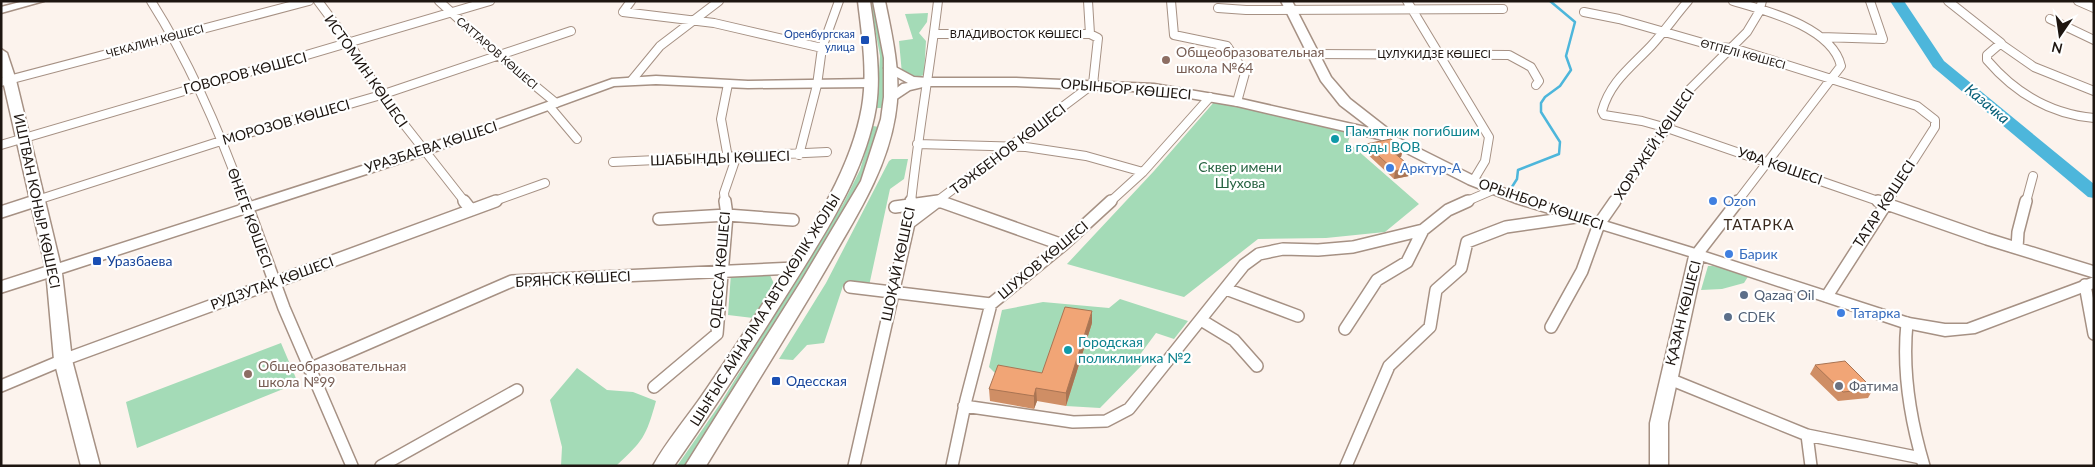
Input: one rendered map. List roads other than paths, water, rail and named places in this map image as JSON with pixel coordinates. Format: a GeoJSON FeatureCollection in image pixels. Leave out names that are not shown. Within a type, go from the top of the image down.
{"type":"FeatureCollection","features":[{"type":"Feature","properties":{"kind":"main road","name":"ШЫҒЫС АЙНАЛМА АВТОКӨЛІК ЖОЛЫ"},"geometry":{"type":"LineString","coordinates":[[663,466],[714,396],[795,268],[844,184],[866,122],[872,84],[864,1]]}},
{"type":"Feature","properties":{"kind":"main road","name":"ШЫҒЫС АЙНАЛМА АВТОКӨЛІК ЖОЛЫ"},"geometry":{"type":"LineString","coordinates":[[695,466],[811,280],[869,181],[888,119],[891,97],[890,68],[879,1]]}},
{"type":"Feature","properties":{"kind":"street"},"geometry":{"type":"LineString","coordinates":[[1,10],[39,1]]}},
{"type":"Feature","properties":{"kind":"street","name":"ӨНЕГЕ КӨШЕСІ"},"geometry":{"type":"LineString","coordinates":[[151,1],[174,35],[199,85],[274,283],[309,369],[352,466]]}},
{"type":"Feature","properties":{"kind":"street","name":"ЧЕКАЛИН КӨШЕСІ"},"geometry":{"type":"LineString","coordinates":[[6,81],[174,35],[309,1]]}},
{"type":"Feature","properties":{"kind":"street","name":"ИСТОМИН КӨШЕСІ"},"geometry":{"type":"LineString","coordinates":[[318,1],[350,44],[381,95],[471,210]]}},
{"type":"Feature","properties":{"kind":"street","name":"САТТАРОВ КӨШЕСІ"},"geometry":{"type":"LineString","coordinates":[[439,1],[553,104],[577,139]]}},
{"type":"Feature","properties":{"kind":"street","name":"ГОВОРОВ КӨШЕСІ"},"geometry":{"type":"LineString","coordinates":[[1,145],[199,85],[452,14],[490,1]]}},
{"type":"Feature","properties":{"kind":"street"},"geometry":{"type":"LineString","coordinates":[[631,1],[622,10],[625,13],[696,20],[822,48]]}},
{"type":"Feature","properties":{"kind":"street"},"geometry":{"type":"LineString","coordinates":[[632,80],[660,46],[720,1]]}},
{"type":"Feature","properties":{"kind":"street"},"geometry":{"type":"LineString","coordinates":[[799,155],[817,85],[822,48],[839,1]]}},
{"type":"Feature","properties":{"kind":"street","name":"ШОҚАЙ КӨШЕСІ"},"geometry":{"type":"LineString","coordinates":[[854,466],[892,292],[910,223],[917,144],[928,82],[938,1]]}},
{"type":"Feature","properties":{"kind":"street"},"geometry":{"type":"LineString","coordinates":[[1088,1],[1094,36],[1093,84]]}},
{"type":"Feature","properties":{"kind":"street"},"geometry":{"type":"LineString","coordinates":[[1171,1],[1174,35],[1227,46],[1245,73],[1237,102]]}},
{"type":"Feature","properties":{"kind":"street","name":"УФА КӨШЕСІ"},"geometry":{"type":"LineString","coordinates":[[1688,1],[1663,31],[1610,86],[1602,111],[1604,115],[1642,121],[1667,128],[1768,162],[2018,248],[2091,280]]}},
{"type":"Feature","properties":{"kind":"street","name":"ҚАЗАН КӨШЕСІ"},"geometry":{"type":"LineString","coordinates":[[1659,466],[1659,423],[1697,254],[1841,66],[1842,58],[1838,51],[1821,37],[1762,5],[1733,1]]}},
{"type":"Feature","properties":{"kind":"street","name":"ҚАЗАН КӨШЕСІ"},"geometry":{"type":"LineString","coordinates":[[1821,37],[1882,39],[1882,31],[1870,1]]}},
{"type":"Feature","properties":{"kind":"street"},"geometry":{"type":"LineString","coordinates":[[1948,1],[1957,10],[1998,39],[2001,44],[2034,67],[2094,91]]}},
{"type":"Feature","properties":{"kind":"street"},"geometry":{"type":"LineString","coordinates":[[2078,1],[2094,8]]}},
{"type":"Feature","properties":{"kind":"street"},"geometry":{"type":"LineString","coordinates":[[1288,5],[1325,78],[1345,102],[1393,140]]}},
{"type":"Feature","properties":{"kind":"street"},"geometry":{"type":"LineString","coordinates":[[1218,8],[1246,10],[1288,5],[1410,5],[1503,9]]}},
{"type":"Feature","properties":{"kind":"street"},"geometry":{"type":"LineString","coordinates":[[1410,5],[1489,137],[1487,158],[1480,173],[1473,181]]}},
{"type":"Feature","properties":{"kind":"street","name":"ХОРУЖЕЙ КӨШЕСІ"},"geometry":{"type":"LineString","coordinates":[[1551,327],[1582,271],[1599,224],[1667,128],[1674,111],[1703,74],[1733,48],[1762,5]]}},
{"type":"Feature","properties":{"kind":"street","name":"ӨТПЕЛІ КӨШЕСІ"},"geometry":{"type":"LineString","coordinates":[[1584,12],[1663,31],[1718,47],[1733,48],[1917,106],[1929,113]]}},
{"type":"Feature","properties":{"kind":"street"},"geometry":{"type":"LineString","coordinates":[[2050,19],[2094,40]]}},
{"type":"Feature","properties":{"kind":"street","name":"МОРОЗОВ КӨШЕСІ"},"geometry":{"type":"LineString","coordinates":[[1,212],[117,173],[381,95],[571,31]]}},
{"type":"Feature","properties":{"kind":"street","name":"ВЛАДИВОСТОК КӨШЕСІ"},"geometry":{"type":"LineString","coordinates":[[934,34],[1094,36]]}},
{"type":"Feature","properties":{"kind":"street"},"geometry":{"type":"LineString","coordinates":[[2001,44],[1987,55],[1987,60],[1998,73],[2053,111],[2064,115],[2094,118]]}},
{"type":"Feature","properties":{"kind":"street","name":"ИШТВАН КОНЫР КӨШЕСІ"},"geometry":{"type":"LineString","coordinates":[[1,54],[6,81],[25,138],[40,200],[54,270],[63,360],[92,466]]}},
{"type":"Feature","properties":{"kind":"street","name":"ЦУЛУКИДЗЕ КӨШЕСІ"},"geometry":{"type":"LineString","coordinates":[[1312,54],[1509,55],[1531,65],[1538,75],[1539,81],[1536,85]]}},
{"type":"Feature","properties":{"kind":"street"},"geometry":{"type":"LineString","coordinates":[[890,68],[911,80],[928,82]]}},
{"type":"Feature","properties":{"kind":"street","name":"УРАЗБАЕВА КӨШЕСІ"},"geometry":{"type":"LineString","coordinates":[[1,288],[246,206],[423,150],[587,90],[632,80],[698,81],[728,84],[872,84]]}},
{"type":"Feature","properties":{"kind":"street"},"geometry":{"type":"LineString","coordinates":[[891,97],[906,87],[928,82]]}},
{"type":"Feature","properties":{"kind":"street","name":"ОРЫНБОР КӨШЕСІ"},"geometry":{"type":"LineString","coordinates":[[928,82],[1093,84],[1154,88],[1237,102],[1347,126],[1393,140],[1417,154],[1493,190],[1907,323],[1945,330],[1969,329],[1980,326],[2091,280]]}},
{"type":"Feature","properties":{"kind":"street","name":"ОДЕССА КӨШЕСІ"},"geometry":{"type":"LineString","coordinates":[[654,387],[717,334],[727,215],[724,193],[732,158],[722,119],[728,84]]}},
{"type":"Feature","properties":{"kind":"street","name":"ТӘЖБЕНОВ КӨШЕСІ"},"geometry":{"type":"LineString","coordinates":[[910,223],[1093,84]]}},
{"type":"Feature","properties":{"kind":"street","name":"ШУХОВ КӨШЕСІ"},"geometry":{"type":"LineString","coordinates":[[952,466],[964,406],[991,304],[1063,245],[1143,172],[1210,97]]}},
{"type":"Feature","properties":{"kind":"street","name":"ТАТАР КӨШЕСІ"},"geometry":{"type":"LineString","coordinates":[[1827,296],[1858,244],[1888,203],[1935,127],[1935,120],[1929,113]]}},
{"type":"Feature","properties":{"kind":"street"},"geometry":{"type":"LineString","coordinates":[[917,144],[980,144],[1026,147],[1086,156],[1143,172]]}},
{"type":"Feature","properties":{"kind":"street","name":"ШАБЫНДЫ КӨШЕСІ"},"geometry":{"type":"LineString","coordinates":[[613,162],[799,155],[827,152]]}},
{"type":"Feature","properties":{"kind":"street"},"geometry":{"type":"LineString","coordinates":[[2018,248],[2018,232],[2033,176]]}},
{"type":"Feature","properties":{"kind":"street","name":"РУДЗУТАК КӨШЕСІ"},"geometry":{"type":"LineString","coordinates":[[1,386],[63,360],[544,183]]}},
{"type":"Feature","properties":{"kind":"street"},"geometry":{"type":"LineString","coordinates":[[1345,328],[1377,280],[1407,262],[1424,230],[1448,210],[1493,190]]}},
{"type":"Feature","properties":{"kind":"street"},"geometry":{"type":"LineString","coordinates":[[895,207],[938,201],[1063,245]]}},
{"type":"Feature","properties":{"kind":"street"},"geometry":{"type":"LineString","coordinates":[[659,218],[727,215],[793,220]]}},
{"type":"Feature","properties":{"kind":"street"},"geometry":{"type":"LineString","coordinates":[[1346,466],[1389,366],[1430,327],[1433,319],[1436,290],[1461,268],[1467,242],[1477,236],[1506,227],[1539,220],[1576,217]]}},
{"type":"Feature","properties":{"kind":"street"},"geometry":{"type":"LineString","coordinates":[[964,406],[1073,422],[1106,420],[1129,409],[1244,265],[1259,254],[1284,249],[1353,247],[1424,230]]}},
{"type":"Feature","properties":{"kind":"street","name":"БРЯНСК КӨШЕСІ"},"geometry":{"type":"LineString","coordinates":[[309,369],[512,281],[795,268]]}},
{"type":"Feature","properties":{"kind":"street"},"geometry":{"type":"LineString","coordinates":[[2091,280],[2094,334]]}},
{"type":"Feature","properties":{"kind":"street"},"geometry":{"type":"LineString","coordinates":[[850,287],[991,304]]}},
{"type":"Feature","properties":{"kind":"street"},"geometry":{"type":"LineString","coordinates":[[1226,288],[1298,316]]}},
{"type":"Feature","properties":{"kind":"street"},"geometry":{"type":"LineString","coordinates":[[1201,320],[1234,340],[1257,366]]}},
{"type":"Feature","properties":{"kind":"street"},"geometry":{"type":"LineString","coordinates":[[1668,378],[1807,436],[1923,462],[1914,431],[1903,360],[1907,323]]}},
{"type":"Feature","properties":{"kind":"street"},"geometry":{"type":"LineString","coordinates":[[382,466],[517,390]]}},
{"type":"Feature","properties":{"kind":"street"},"geometry":{"type":"LineString","coordinates":[[1807,436],[1811,466]]}},
{"type":"Feature","properties":{"kind":"waterway"},"geometry":{"type":"LineString","coordinates":[[1510,190],[1517,179],[1518,170],[1559,154],[1560,142],[1541,112],[1541,103],[1545,97],[1560,86],[1571,70],[1566,56],[1575,22],[1550,1]]}},
{"type":"Feature","properties":{"kind":"waterway","name":"Казачка"},"geometry":{"type":"LineString","coordinates":[[1897,1],[1938,64],[2094,193]]}},
{"type":"Feature","properties":{"kind":"place","name":"Оренбургская улица"},"geometry":{"type":"Point","coordinates":[865,40]}},
{"type":"Feature","properties":{"kind":"place","name":"Общеобразовательная школа №64"},"geometry":{"type":"Point","coordinates":[1166,60]}},
{"type":"Feature","properties":{"kind":"place","name":"Памятник погибшим в годы ВОВ"},"geometry":{"type":"Point","coordinates":[1335,139]}},
{"type":"Feature","properties":{"kind":"place","name":"Арктур-А"},"geometry":{"type":"Point","coordinates":[1390,168]}},
{"type":"Feature","properties":{"kind":"place","name":"Ozon"},"geometry":{"type":"Point","coordinates":[1713,201]}},
{"type":"Feature","properties":{"kind":"place","name":"Барик"},"geometry":{"type":"Point","coordinates":[1729,254]}},
{"type":"Feature","properties":{"kind":"place","name":"Уразбаева"},"geometry":{"type":"Point","coordinates":[97,261]}},
{"type":"Feature","properties":{"kind":"place","name":"Qazaq Oil"},"geometry":{"type":"Point","coordinates":[1744,295]}},
{"type":"Feature","properties":{"kind":"place","name":"Татарка"},"geometry":{"type":"Point","coordinates":[1841,313]}},
{"type":"Feature","properties":{"kind":"place","name":"CDEK"},"geometry":{"type":"Point","coordinates":[1728,317]}},
{"type":"Feature","properties":{"kind":"place","name":"Городская поликлиника №2"},"geometry":{"type":"Point","coordinates":[1068,350]}},
{"type":"Feature","properties":{"kind":"place","name":"Общеобразовательная школа №99"},"geometry":{"type":"Point","coordinates":[248,374]}},
{"type":"Feature","properties":{"kind":"place","name":"Одесская"},"geometry":{"type":"Point","coordinates":[776,381]}},
{"type":"Feature","properties":{"kind":"place","name":"Фатима"},"geometry":{"type":"Point","coordinates":[1839,386]}},
{"type":"Feature","properties":{"kind":"district","name":"ТАТАРКА"},"geometry":{"type":"Point","coordinates":[1759,225]}},
{"type":"Feature","properties":{"kind":"park label","name":"Сквер имени Шухова"},"geometry":{"type":"Point","coordinates":[1240,176]}}]}
